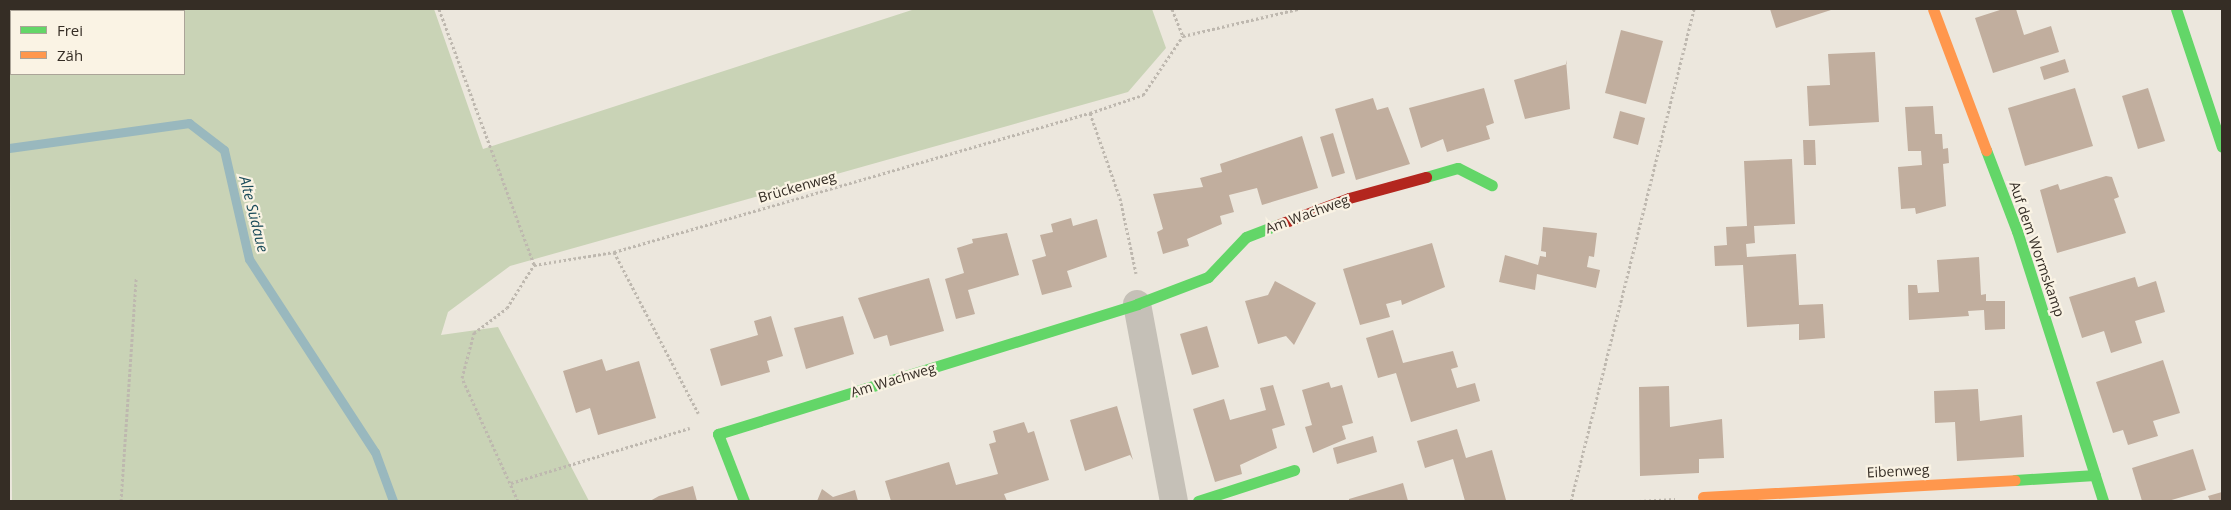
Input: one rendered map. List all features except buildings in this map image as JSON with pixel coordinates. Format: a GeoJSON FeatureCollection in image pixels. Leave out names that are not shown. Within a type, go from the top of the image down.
{"type":"FeatureCollection","features":[{"type":"Feature","properties":{"kind":"street","name":"Auf dem Wormskamp"},"geometry":{"type":"LineString","coordinates":[[1933,9],[2017,230],[2103,501]]}},
{"type":"Feature","properties":{"kind":"street"},"geometry":{"type":"LineString","coordinates":[[2176,9],[2222,147]]}},
{"type":"Feature","properties":{"kind":"street","name":"Am Wachweg"},"geometry":{"type":"LineString","coordinates":[[718,434],[1137,304],[1208,277],[1246,237],[1349,198],[1458,168],[1492,185]]}},
{"type":"Feature","properties":{"kind":"street"},"geometry":{"type":"LineString","coordinates":[[1137,304],[1174,501]]}},
{"type":"Feature","properties":{"kind":"street"},"geometry":{"type":"LineString","coordinates":[[718,434],[744,501]]}},
{"type":"Feature","properties":{"kind":"street"},"geometry":{"type":"LineString","coordinates":[[1198,501],[1294,470]]}},
{"type":"Feature","properties":{"kind":"street","name":"Eibenweg"},"geometry":{"type":"LineString","coordinates":[[1703,497],[2095,475]]}},
{"type":"Feature","properties":{"kind":"path"},"geometry":{"type":"LineString","coordinates":[[439,9],[534,265],[507,308],[474,333],[462,378],[518,501]]}},
{"type":"Feature","properties":{"kind":"path"},"geometry":{"type":"LineString","coordinates":[[1172,9],[1183,36],[1298,9]]}},
{"type":"Feature","properties":{"kind":"path"},"geometry":{"type":"LineString","coordinates":[[1571,501],[1694,9]]}},
{"type":"Feature","properties":{"kind":"path","name":"Brückenweg"},"geometry":{"type":"LineString","coordinates":[[534,265],[614,252],[1090,114],[1142,95],[1183,36]]}},
{"type":"Feature","properties":{"kind":"path"},"geometry":{"type":"LineString","coordinates":[[1090,114],[1120,198],[1137,281],[1137,304]]}},
{"type":"Feature","properties":{"kind":"path"},"geometry":{"type":"LineString","coordinates":[[614,252],[695,409],[718,434]]}},
{"type":"Feature","properties":{"kind":"path"},"geometry":{"type":"LineString","coordinates":[[121,501],[136,279]]}},
{"type":"Feature","properties":{"kind":"path"},"geometry":{"type":"LineString","coordinates":[[511,483],[691,428],[718,434]]}},
{"type":"Feature","properties":{"kind":"path"},"geometry":{"type":"LineString","coordinates":[[1639,501],[1703,497]]}},
{"type":"Feature","properties":{"kind":"green space"},"geometry":{"type":"Polygon","coordinates":[[[9,9],[434,9],[483,149],[915,9],[1152,9],[1166,48],[1128,92],[510,266],[448,312],[441,335],[498,327],[589,501],[12,501],[9,9]]]}},
{"type":"Feature","properties":{"kind":"waterway","name":"Alte Südaue"},"geometry":{"type":"LineString","coordinates":[[9,148],[189,123],[224,150],[249,259],[375,452],[393,501]]}},
{"type":"Feature","properties":{"kind":"traffic: fast"},"geometry":{"type":"LineString","coordinates":[[2176,9],[2222,147]]}},
{"type":"Feature","properties":{"kind":"traffic: fast"},"geometry":{"type":"LineString","coordinates":[[1986,150],[2017,231],[2103,501]]}},
{"type":"Feature","properties":{"kind":"traffic: fast"},"geometry":{"type":"LineString","coordinates":[[1426,177],[1458,168],[1492,185]]}},
{"type":"Feature","properties":{"kind":"traffic: fast"},"geometry":{"type":"LineString","coordinates":[[744,501],[718,434],[1137,304],[1208,277],[1246,237],[1280,224]]}},
{"type":"Feature","properties":{"kind":"traffic: fast"},"geometry":{"type":"LineString","coordinates":[[1198,501],[1294,470]]}},
{"type":"Feature","properties":{"kind":"traffic: fast"},"geometry":{"type":"LineString","coordinates":[[2015,480],[2095,475]]}},
{"type":"Feature","properties":{"kind":"traffic: slow"},"geometry":{"type":"LineString","coordinates":[[1933,9],[1986,150]]}},
{"type":"Feature","properties":{"kind":"traffic: slow"},"geometry":{"type":"LineString","coordinates":[[1703,497],[2015,480]]}},
{"type":"Feature","properties":{"kind":"traffic: jam"},"geometry":{"type":"LineString","coordinates":[[1280,224],[1349,198],[1426,177]]}}]}
